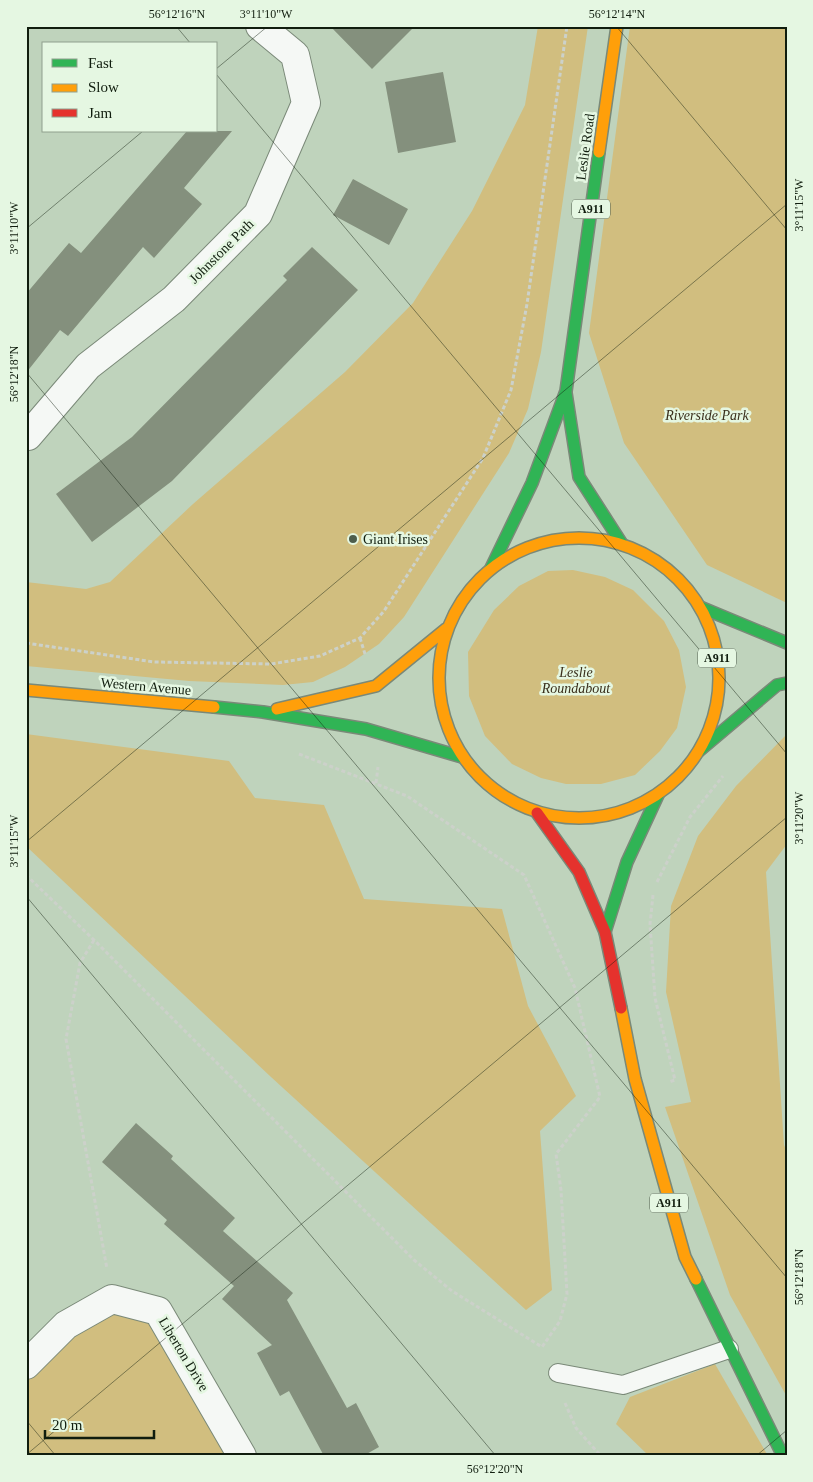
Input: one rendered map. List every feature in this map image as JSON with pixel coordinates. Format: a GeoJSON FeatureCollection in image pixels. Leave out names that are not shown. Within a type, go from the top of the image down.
{"type":"FeatureCollection","features":[{"type":"Feature","properties":{"kind":"main road","name":"Leslie Road"},"geometry":{"type":"LineString","coordinates":[[566,391],[617,26]]}},
{"type":"Feature","properties":{"kind":"main road","name":"A911"},"geometry":{"type":"LineString","coordinates":[[566,391],[579,478],[622,544]]}},
{"type":"Feature","properties":{"kind":"main road","name":"A911"},"geometry":{"type":"LineString","coordinates":[[491,568],[532,483],[566,391]]}},
{"type":"Feature","properties":{"kind":"main road","name":"A911"},"geometry":{"type":"LineString","coordinates":[[576,537],[622,544],[653,558],[679,580],[700,607],[715,641],[719,679],[714,716],[699,750],[681,775],[658,794],[620,813],[578,819],[537,813],[495,791],[462,757],[443,717],[438,673],[446,629],[465,595],[491,568],[531,546],[576,537]]}},
{"type":"Feature","properties":{"kind":"main road"},"geometry":{"type":"LineString","coordinates":[[700,607],[787,643]]}},
{"type":"Feature","properties":{"kind":"main road"},"geometry":{"type":"LineString","coordinates":[[263,712],[376,686],[446,629]]}},
{"type":"Feature","properties":{"kind":"main road"},"geometry":{"type":"LineString","coordinates":[[699,750],[777,685],[787,683]]}},
{"type":"Feature","properties":{"kind":"main road","name":"Western Avenue"},"geometry":{"type":"LineString","coordinates":[[26,690],[263,712]]}},
{"type":"Feature","properties":{"kind":"main road"},"geometry":{"type":"LineString","coordinates":[[263,712],[366,728],[462,757]]}},
{"type":"Feature","properties":{"kind":"main road","name":"A911"},"geometry":{"type":"LineString","coordinates":[[605,932],[628,862],[658,794]]}},
{"type":"Feature","properties":{"kind":"main road","name":"A911"},"geometry":{"type":"LineString","coordinates":[[537,813],[579,872],[605,932],[634,1079],[685,1257],[783,1456]]}},
{"type":"Feature","properties":{"kind":"street","name":"Johnstone Path"},"geometry":{"type":"LineString","coordinates":[[28,436],[88,366],[174,299],[258,214],[306,103],[295,55],[260,26]]}},
{"type":"Feature","properties":{"kind":"street"},"geometry":{"type":"LineString","coordinates":[[26,1365],[66,1325],[112,1299]]}},
{"type":"Feature","properties":{"kind":"street","name":"Liberton Drive"},"geometry":{"type":"LineString","coordinates":[[112,1299],[158,1312],[242,1456]]}},
{"type":"Feature","properties":{"kind":"lane"},"geometry":{"type":"LineString","coordinates":[[558,1373],[623,1385],[730,1349]]}},
{"type":"Feature","properties":{"kind":"path"},"geometry":{"type":"LineString","coordinates":[[26,642],[154,662],[271,664],[320,656],[360,638],[384,611],[483,458],[511,390],[527,304],[567,26]]}},
{"type":"Feature","properties":{"kind":"path"},"geometry":{"type":"LineString","coordinates":[[296,752],[407,796],[524,875],[575,988],[600,1097],[556,1154],[561,1190],[567,1294],[560,1321],[542,1347]]}},
{"type":"Feature","properties":{"kind":"path"},"geometry":{"type":"LineString","coordinates":[[675,1080],[655,998],[650,924],[654,890],[690,817],[726,773]]}},
{"type":"Feature","properties":{"kind":"path"},"geometry":{"type":"LineString","coordinates":[[26,875],[94,940],[414,1260],[452,1292],[542,1347],[554,1363],[566,1405],[576,1428],[601,1456]]}},
{"type":"Feature","properties":{"kind":"path"},"geometry":{"type":"LineString","coordinates":[[94,940],[80,963],[66,1039],[112,1299]]}},
{"type":"Feature","properties":{"kind":"green space"},"geometry":{"type":"Polygon","coordinates":[[[538,26],[588,26],[541,352],[528,409],[509,453],[404,617],[379,644],[345,667],[313,682],[283,685],[189,681],[26,666],[26,582],[86,589],[110,582],[193,504],[345,372],[413,303],[472,211],[525,105],[538,26]]]}},
{"type":"Feature","properties":{"kind":"green space","name":"Riverside Park"},"geometry":{"type":"Polygon","coordinates":[[[630,26],[787,26],[787,603],[707,565],[624,443],[589,333],[630,26]]]}},
{"type":"Feature","properties":{"kind":"green space","name":"Leslie Roundabout"},"geometry":{"type":"Polygon","coordinates":[[[573,570],[605,577],[633,590],[664,621],[679,650],[686,687],[677,728],[660,751],[635,775],[601,784],[566,784],[541,778],[512,764],[485,736],[469,696],[468,652],[494,610],[519,586],[548,571],[573,570]]]}},
{"type":"Feature","properties":{"kind":"green space"},"geometry":{"type":"Polygon","coordinates":[[[26,734],[229,761],[255,798],[324,805],[364,899],[502,909],[528,1006],[576,1096],[540,1131],[552,1290],[526,1310],[271,1077],[26,846],[26,734]]]}},
{"type":"Feature","properties":{"kind":"green space"},"geometry":{"type":"Polygon","coordinates":[[[787,734],[787,844],[766,872],[784,1145],[787,1152],[787,1397],[730,1295],[665,1107],[691,1102],[666,992],[671,906],[698,836],[736,786],[787,734]]]}},
{"type":"Feature","properties":{"kind":"green space"},"geometry":{"type":"Polygon","coordinates":[[[112,1299],[158,1311],[242,1456],[26,1456],[26,1365],[112,1299]]]}},
{"type":"Feature","properties":{"kind":"green space"},"geometry":{"type":"Polygon","coordinates":[[[715,1364],[768,1456],[649,1456],[616,1424],[630,1397],[715,1364]]]}},
{"type":"Feature","properties":{"kind":"building"},"geometry":{"type":"Polygon","coordinates":[[[330,26],[415,26],[372,69],[330,26]]]}},
{"type":"Feature","properties":{"kind":"building"},"geometry":{"type":"Polygon","coordinates":[[[443,72],[456,142],[398,153],[385,82],[443,72]]]}},
{"type":"Feature","properties":{"kind":"building"},"geometry":{"type":"Polygon","coordinates":[[[232,131],[184,188],[202,204],[154,258],[143,247],[68,336],[60,330],[26,373],[26,294],[69,243],[81,253],[186,132],[232,131]]]}},
{"type":"Feature","properties":{"kind":"building"},"geometry":{"type":"Polygon","coordinates":[[[353,179],[408,209],[389,245],[333,215],[353,179]]]}},
{"type":"Feature","properties":{"kind":"building"},"geometry":{"type":"Polygon","coordinates":[[[312,247],[358,290],[172,481],[92,542],[56,494],[132,437],[287,280],[283,276],[312,247]]]}},
{"type":"Feature","properties":{"kind":"building"},"geometry":{"type":"Polygon","coordinates":[[[136,1123],[173,1156],[171,1159],[235,1218],[223,1231],[293,1293],[287,1300],[347,1408],[356,1403],[379,1447],[363,1456],[324,1456],[289,1391],[280,1396],[257,1353],[272,1345],[222,1299],[234,1286],[164,1224],[167,1220],[102,1162],[136,1123]]]}},
{"type":"Feature","properties":{"kind":"traffic: fast"},"geometry":{"type":"LineString","coordinates":[[491,568],[532,483],[566,391],[599,152]]}},
{"type":"Feature","properties":{"kind":"traffic: fast"},"geometry":{"type":"LineString","coordinates":[[566,393],[579,477],[622,544]]}},
{"type":"Feature","properties":{"kind":"traffic: fast"},"geometry":{"type":"LineString","coordinates":[[700,607],[787,643]]}},
{"type":"Feature","properties":{"kind":"traffic: fast"},"geometry":{"type":"LineString","coordinates":[[699,751],[777,685],[787,683]]}},
{"type":"Feature","properties":{"kind":"traffic: fast"},"geometry":{"type":"LineString","coordinates":[[214,707],[263,712],[366,729],[462,757]]}},
{"type":"Feature","properties":{"kind":"traffic: fast"},"geometry":{"type":"LineString","coordinates":[[605,932],[627,862],[658,795]]}},
{"type":"Feature","properties":{"kind":"traffic: fast"},"geometry":{"type":"LineString","coordinates":[[696,1279],[783,1456]]}},
{"type":"Feature","properties":{"kind":"traffic: slow"},"geometry":{"type":"LineString","coordinates":[[599,152],[617,26]]}},
{"type":"Feature","properties":{"kind":"traffic: slow"},"geometry":{"type":"LineString","coordinates":[[579,538],[620,544],[657,562],[678,579],[695,600],[713,637],[719,678],[713,719],[695,756],[678,777],[657,794],[620,812],[579,818],[538,812],[501,794],[480,777],[463,756],[445,719],[439,678],[445,637],[463,600],[480,579],[501,562],[538,544],[579,538]]}},
{"type":"Feature","properties":{"kind":"traffic: slow"},"geometry":{"type":"LineString","coordinates":[[277,709],[376,686],[446,629]]}},
{"type":"Feature","properties":{"kind":"traffic: slow"},"geometry":{"type":"LineString","coordinates":[[26,690],[214,707]]}},
{"type":"Feature","properties":{"kind":"traffic: slow"},"geometry":{"type":"LineString","coordinates":[[621,1008],[635,1079],[685,1257],[696,1279]]}},
{"type":"Feature","properties":{"kind":"traffic: jam"},"geometry":{"type":"LineString","coordinates":[[537,813],[579,872],[605,932],[621,1008]]}},
{"type":"Feature","properties":{"kind":"place","name":"Giant Irises"},"geometry":{"type":"Point","coordinates":[353,539]}}]}
